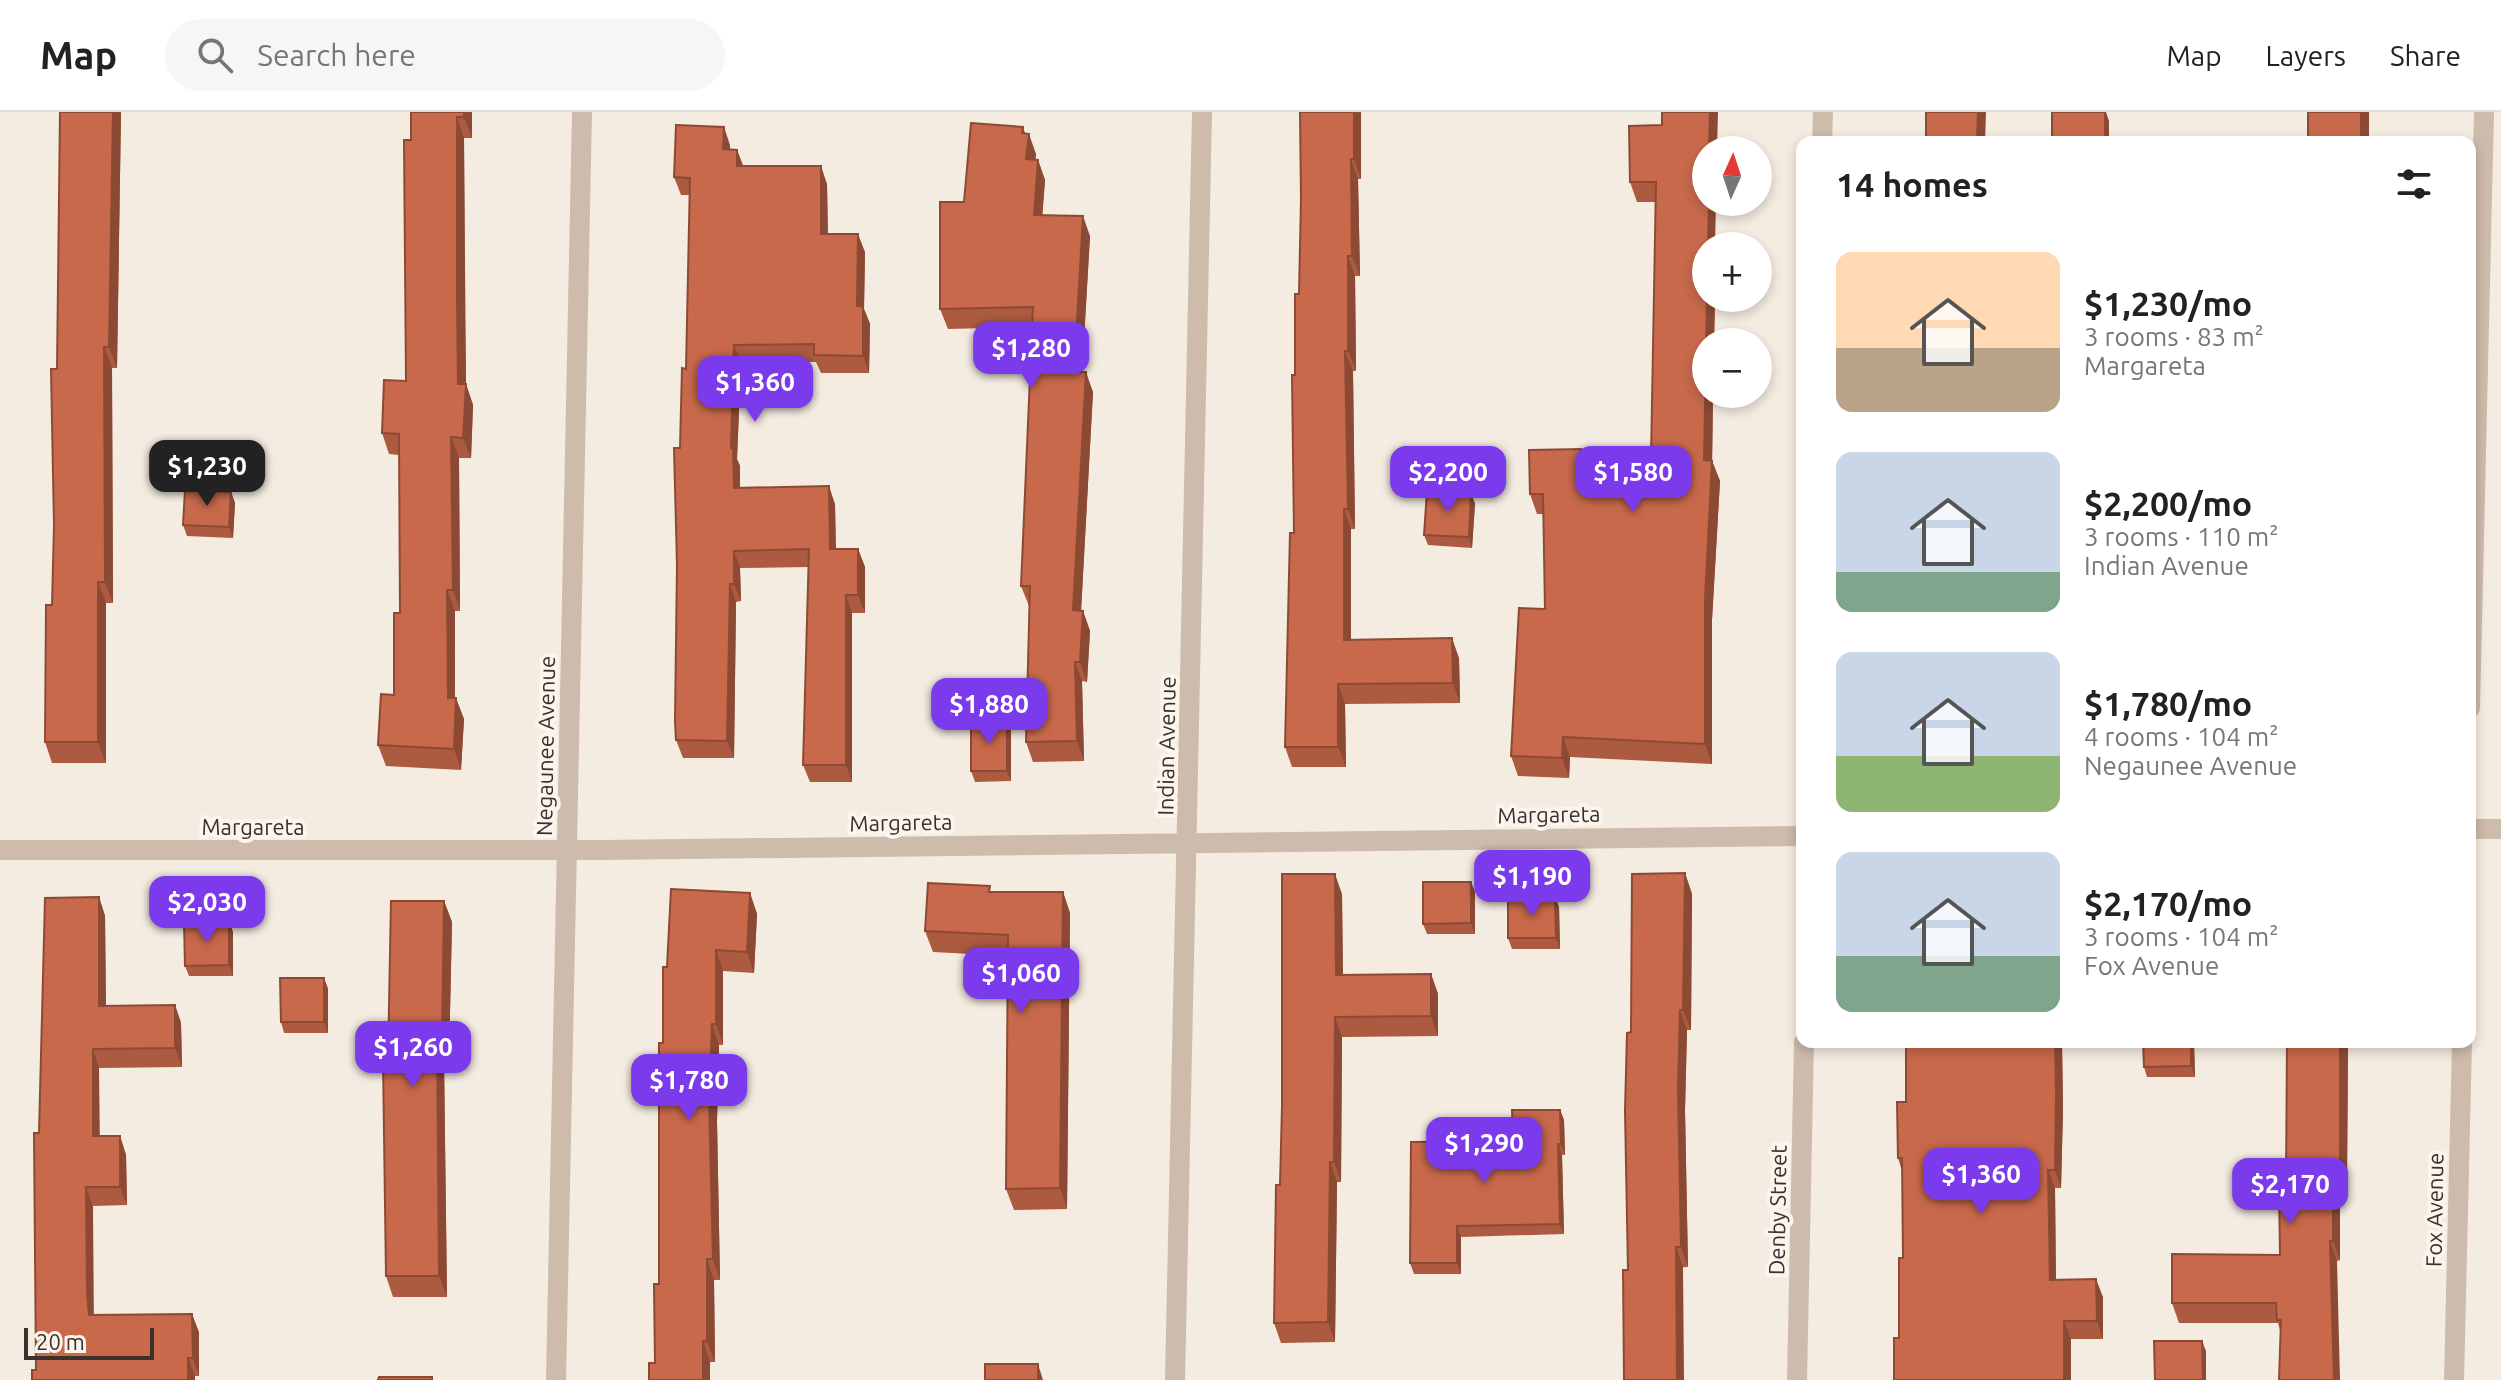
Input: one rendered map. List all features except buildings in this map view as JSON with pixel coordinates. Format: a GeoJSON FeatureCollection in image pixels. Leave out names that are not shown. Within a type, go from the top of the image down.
{"type":"FeatureCollection","features":[{"type":"Feature","properties":{"kind":"street","name":"Negaunee Avenue"},"geometry":{"type":"LineString","coordinates":[[556,1380],[582,112]]}},
{"type":"Feature","properties":{"kind":"street","name":"Indian Avenue"},"geometry":{"type":"LineString","coordinates":[[1175,1380],[1202,112]]}},
{"type":"Feature","properties":{"kind":"street"},"geometry":{"type":"LineString","coordinates":[[1822,136],[1823,112]]}},
{"type":"Feature","properties":{"kind":"street"},"geometry":{"type":"LineString","coordinates":[[2476,453],[2484,112]]}},
{"type":"Feature","properties":{"kind":"street"},"geometry":{"type":"LineString","coordinates":[[2476,829],[2501,829]]}},
{"type":"Feature","properties":{"kind":"street","name":"Margareta"},"geometry":{"type":"LineString","coordinates":[[0,850],[567,850],[1796,836]]}},
{"type":"Feature","properties":{"kind":"street","name":"Denby Street"},"geometry":{"type":"LineString","coordinates":[[1797,1380],[1804,1048]]}},
{"type":"Feature","properties":{"kind":"street","name":"Fox Avenue"},"geometry":{"type":"LineString","coordinates":[[2454,1380],[2462,1048]]}}]}
